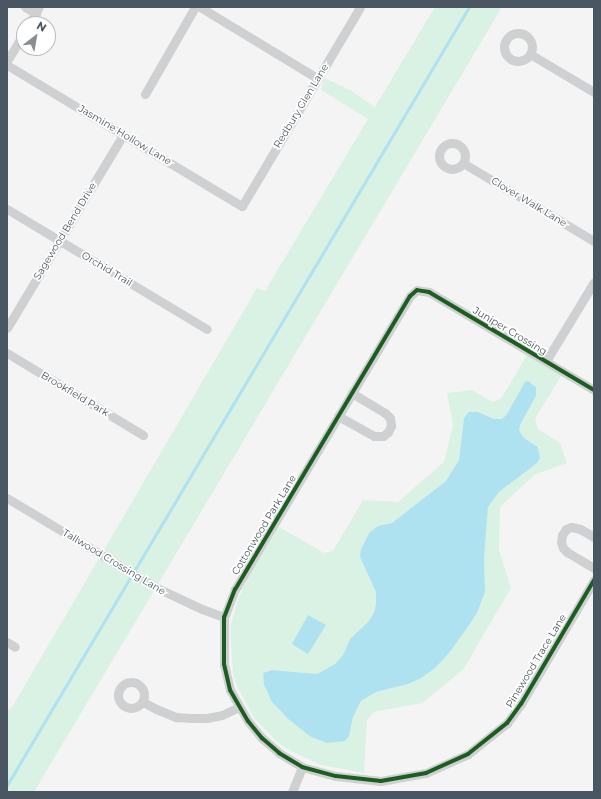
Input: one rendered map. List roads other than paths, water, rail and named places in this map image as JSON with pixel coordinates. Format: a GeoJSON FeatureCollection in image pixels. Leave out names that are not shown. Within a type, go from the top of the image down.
{"type":"FeatureCollection","features":[{"type":"Feature","properties":{"kind":"street"},"geometry":{"type":"LineString","coordinates":[[25,7],[37,10]]}},
{"type":"Feature","properties":{"kind":"street"},"geometry":{"type":"LineString","coordinates":[[145,94],[196,7]]}},
{"type":"Feature","properties":{"kind":"street"},"geometry":{"type":"LineString","coordinates":[[200,7],[317,78]]}},
{"type":"Feature","properties":{"kind":"street","name":"Redbury Glen Lane"},"geometry":{"type":"LineString","coordinates":[[242,206],[360,7]]}},
{"type":"Feature","properties":{"kind":"street"},"geometry":{"type":"LineString","coordinates":[[7,61],[16,46]]}},
{"type":"Feature","properties":{"kind":"street"},"geometry":{"type":"LineString","coordinates":[[530,54],[594,92]]}},
{"type":"Feature","properties":{"kind":"street","name":"Jasmine Hollow Lane"},"geometry":{"type":"LineString","coordinates":[[7,65],[242,206]]}},
{"type":"Feature","properties":{"kind":"street","name":"Sagewood Bend Drive"},"geometry":{"type":"LineString","coordinates":[[7,328],[123,135]]}},
{"type":"Feature","properties":{"kind":"street","name":"Clover Walk Lane"},"geometry":{"type":"LineString","coordinates":[[463,163],[594,241]]}},
{"type":"Feature","properties":{"kind":"street","name":"Orchid Trail"},"geometry":{"type":"LineString","coordinates":[[7,209],[207,329]]}},
{"type":"Feature","properties":{"kind":"street"},"geometry":{"type":"LineString","coordinates":[[546,361],[594,282]]}},
{"type":"Feature","properties":{"kind":"street","name":"Juniper Crossing"},"geometry":{"type":"LineString","coordinates":[[417,290],[429,292],[594,390]]}},
{"type":"Feature","properties":{"kind":"street","name":"Cottonwood Park Lane"},"geometry":{"type":"LineString","coordinates":[[302,767],[279,753],[262,738],[239,707],[230,690],[224,664],[224,617],[235,589],[410,296],[417,290]]}},
{"type":"Feature","properties":{"kind":"street","name":"Brookfield Park"},"geometry":{"type":"LineString","coordinates":[[7,352],[143,435]]}},
{"type":"Feature","properties":{"kind":"street"},"geometry":{"type":"LineString","coordinates":[[338,416],[374,436],[383,436],[388,432],[391,426],[390,418],[385,413],[352,393]]}},
{"type":"Feature","properties":{"kind":"street","name":"Tallwood Crossing Lane"},"geometry":{"type":"LineString","coordinates":[[7,498],[155,587],[202,609],[224,617]]}},
{"type":"Feature","properties":{"kind":"street"},"geometry":{"type":"LineString","coordinates":[[594,537],[580,529],[572,527],[566,529],[562,535],[561,542],[562,548],[567,552],[594,568]]}},
{"type":"Feature","properties":{"kind":"street","name":"Pinewood Trace Lane"},"geometry":{"type":"LineString","coordinates":[[302,767],[336,776],[381,781],[426,773],[468,754],[507,723],[521,704],[594,580]]}},
{"type":"Feature","properties":{"kind":"street"},"geometry":{"type":"LineString","coordinates":[[143,702],[176,717],[192,718],[207,718],[222,715],[239,707]]}},
{"type":"Feature","properties":{"kind":"street"},"geometry":{"type":"LineString","coordinates":[[292,792],[302,767]]}},
{"type":"Feature","properties":{"kind":"water"},"geometry":{"type":"Polygon","coordinates":[[[528,381],[536,387],[536,396],[521,423],[519,430],[524,438],[538,447],[540,458],[537,463],[499,492],[488,507],[484,559],[485,592],[477,613],[449,653],[435,668],[421,678],[408,684],[376,692],[361,701],[353,717],[349,736],[345,741],[327,743],[311,737],[287,718],[272,702],[264,685],[263,673],[272,670],[317,674],[335,664],[343,655],[350,639],[368,622],[374,613],[376,592],[360,557],[361,549],[369,533],[378,526],[392,523],[446,481],[459,460],[464,418],[469,412],[478,412],[494,419],[502,419],[507,414],[525,382],[528,381]]]}},
{"type":"Feature","properties":{"kind":"water"},"geometry":{"type":"Polygon","coordinates":[[[308,615],[326,625],[308,654],[292,644],[308,615]]]}},
{"type":"Feature","properties":{"kind":"waterway"},"geometry":{"type":"LineString","coordinates":[[7,785],[469,7]]}}]}
